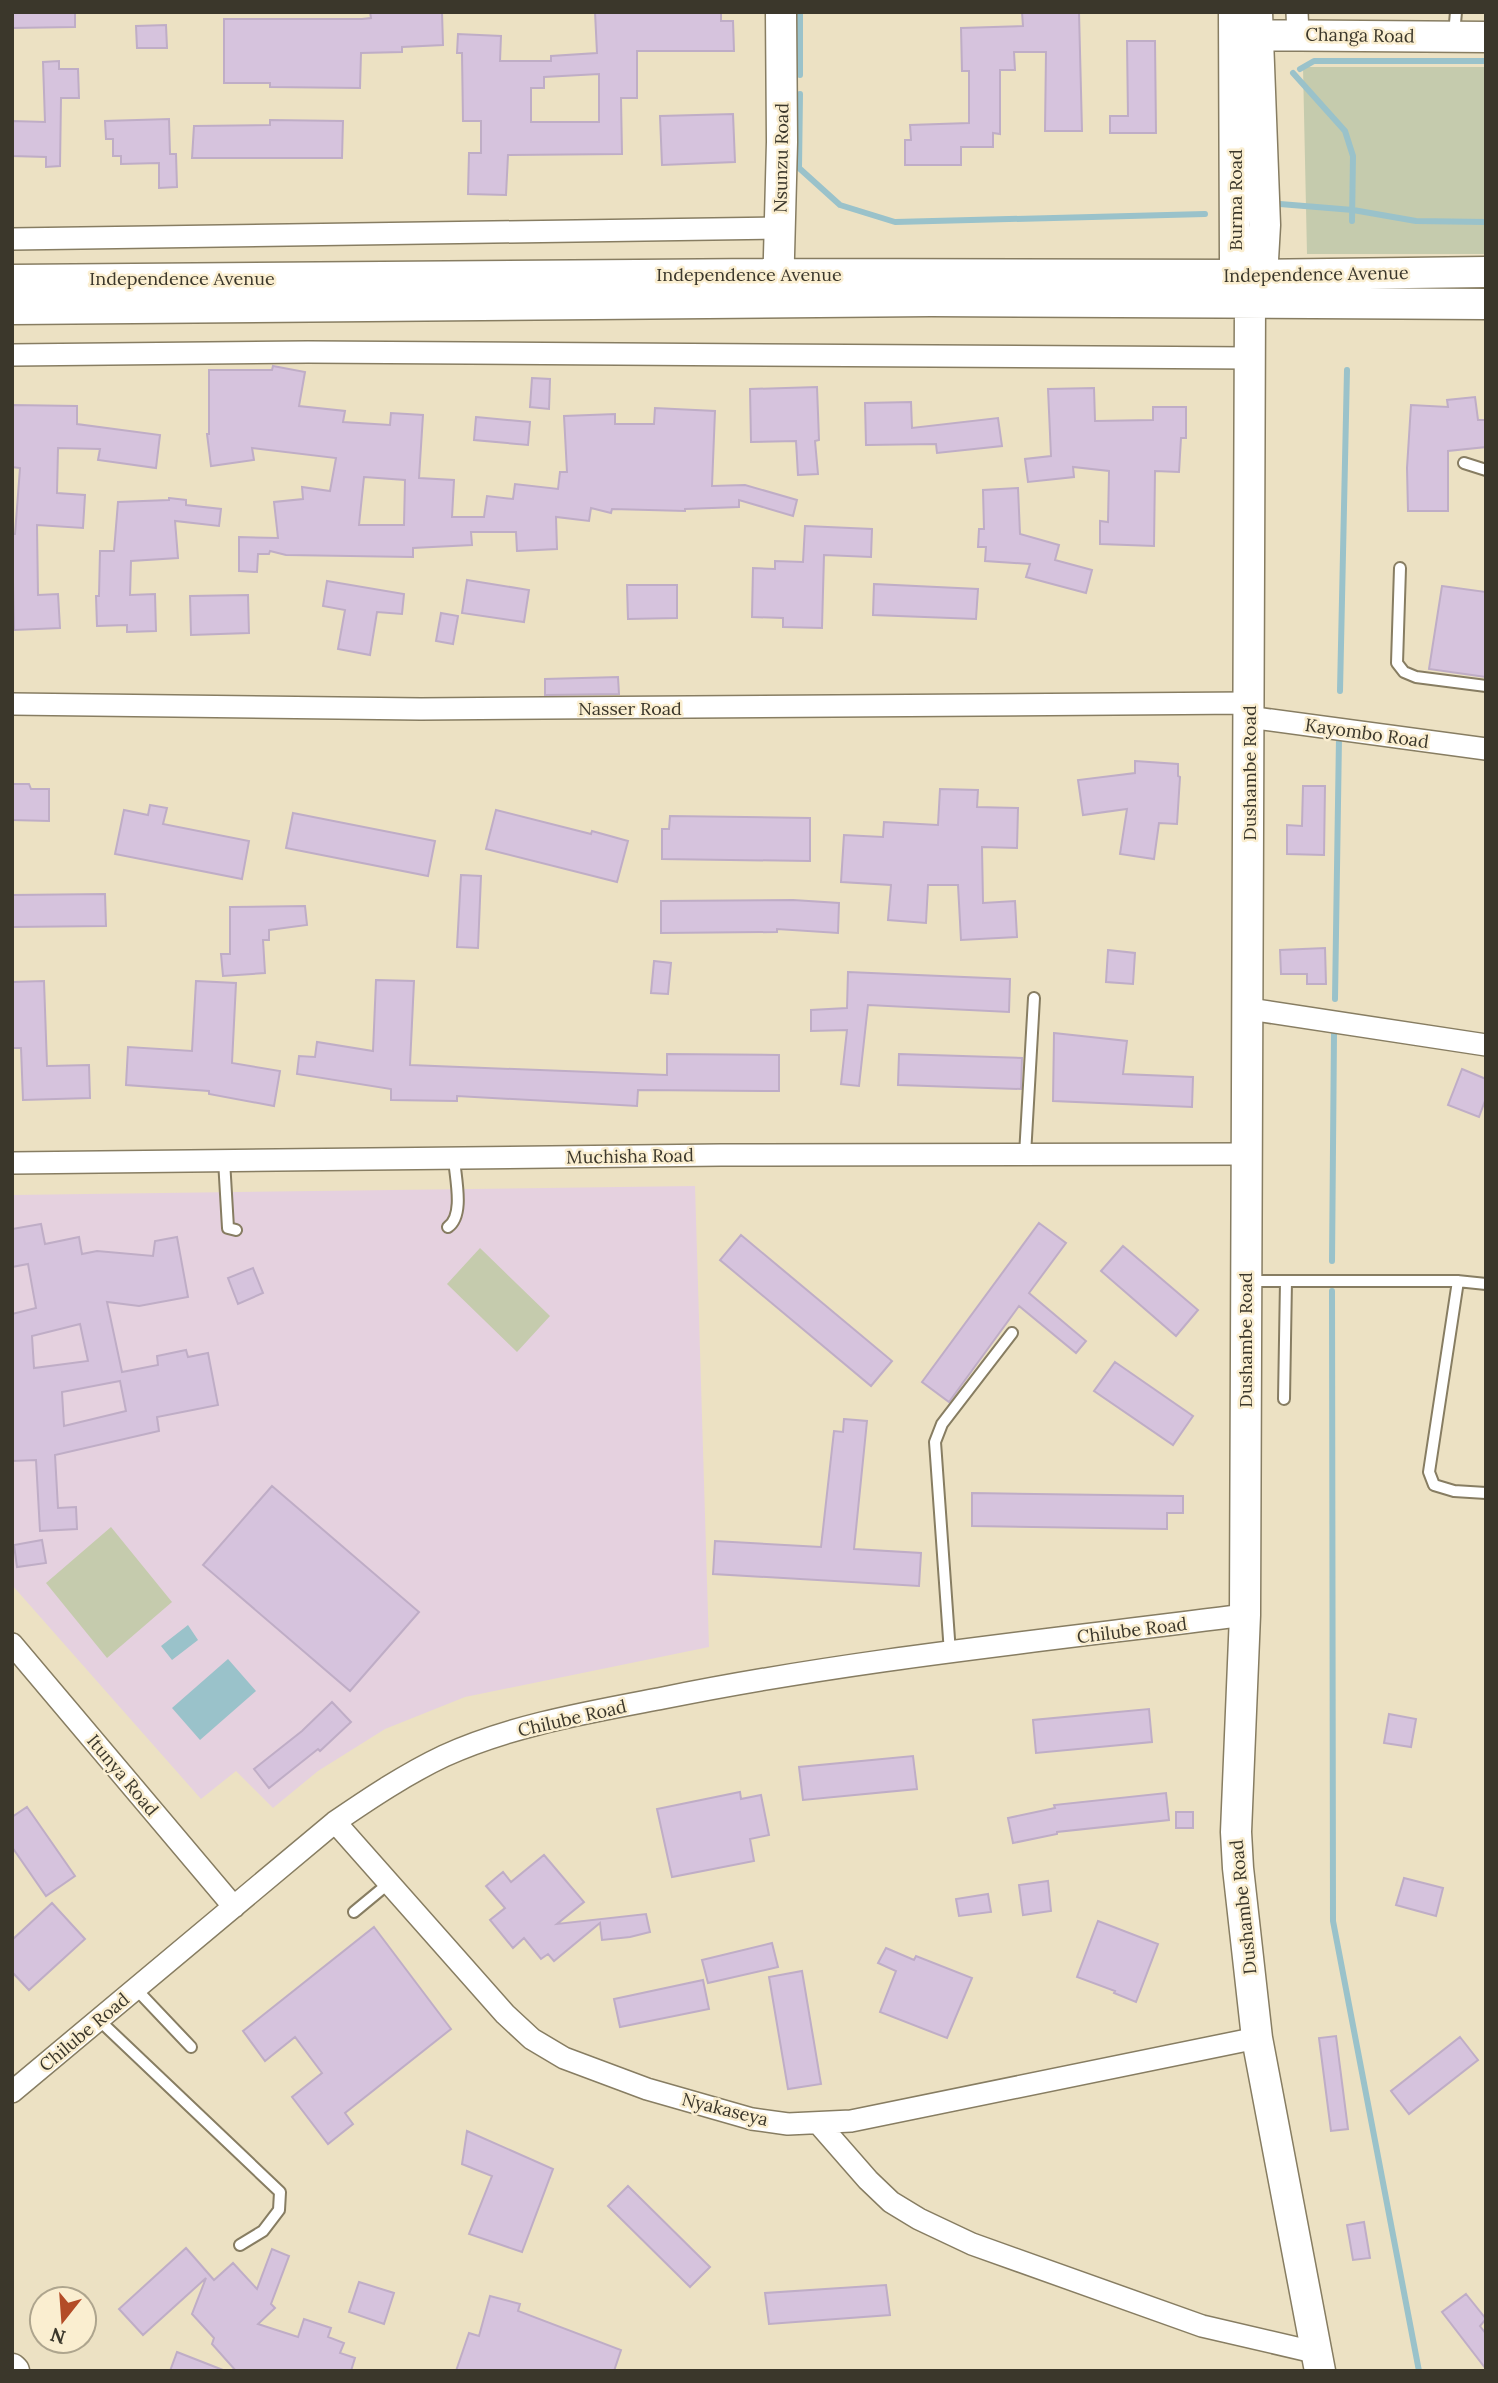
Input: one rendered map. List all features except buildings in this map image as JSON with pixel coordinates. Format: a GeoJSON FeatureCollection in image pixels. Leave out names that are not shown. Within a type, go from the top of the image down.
{"type":"FeatureCollection","features":[{"type":"Feature","properties":{"kind":"main road","name":"Nsunzu Road"},"geometry":{"type":"LineString","coordinates":[[777,304],[782,142],[781,12]]}},
{"type":"Feature","properties":{"kind":"main road","name":"Changa Road"},"geometry":{"type":"LineString","coordinates":[[1246,23],[1455,24],[1486,37]]}},
{"type":"Feature","properties":{"kind":"main road","name":"Burma Road"},"geometry":{"type":"LineString","coordinates":[[1246,23],[1265,225],[1263,260],[1250,284]]}},
{"type":"Feature","properties":{"kind":"main road","name":"Independence Avenue"},"geometry":{"type":"LineString","coordinates":[[12,309],[931,301],[1486,272]]}},
{"type":"Feature","properties":{"kind":"main road","name":"Independence Avenue"},"geometry":{"type":"LineString","coordinates":[[12,280],[779,274],[1250,284],[1486,304]]}},
{"type":"Feature","properties":{"kind":"main road","name":"Dushambe Road"},"geometry":{"type":"LineString","coordinates":[[1250,284],[1245,1615],[1236,1832],[1257,2038],[1319,2362]]}},
{"type":"Feature","properties":{"kind":"street"},"geometry":{"type":"LineString","coordinates":[[12,239],[780,228]]}},
{"type":"Feature","properties":{"kind":"street"},"geometry":{"type":"LineString","coordinates":[[12,355],[322,352],[1250,358]]}},
{"type":"Feature","properties":{"kind":"street","name":"Nasser Road"},"geometry":{"type":"LineString","coordinates":[[12,704],[421,709],[1248,710]]}},
{"type":"Feature","properties":{"kind":"street","name":"Kayombo Road"},"geometry":{"type":"LineString","coordinates":[[1248,710],[1486,748]]}},
{"type":"Feature","properties":{"kind":"street"},"geometry":{"type":"LineString","coordinates":[[1249,1009],[1486,1045]]}},
{"type":"Feature","properties":{"kind":"street","name":"Muchisha Road"},"geometry":{"type":"LineString","coordinates":[[12,1163],[1247,1154]]}},
{"type":"Feature","properties":{"kind":"street","name":"Chilube Road"},"geometry":{"type":"LineString","coordinates":[[12,2092],[335,1822],[376,1794],[444,1756],[519,1729],[713,1688],[803,1673],[1245,1615]]}},
{"type":"Feature","properties":{"kind":"street","name":"Itunya Road"},"geometry":{"type":"LineString","coordinates":[[12,1644],[234,1907]]}},
{"type":"Feature","properties":{"kind":"street","name":"Nyakaseya"},"geometry":{"type":"LineString","coordinates":[[335,1822],[505,2014],[532,2039],[564,2058],[647,2089],[752,2119],[788,2124],[851,2121],[1257,2038]]}},
{"type":"Feature","properties":{"kind":"street"},"geometry":{"type":"LineString","coordinates":[[819,2124],[891,2202],[919,2219],[972,2244],[1202,2326],[1319,2362]]}},
{"type":"Feature","properties":{"kind":"lane"},"geometry":{"type":"LineString","coordinates":[[1464,463],[1486,470]]}},
{"type":"Feature","properties":{"kind":"lane"},"geometry":{"type":"LineString","coordinates":[[1400,568],[1397,663],[1404,672],[1416,677],[1486,686]]}},
{"type":"Feature","properties":{"kind":"lane"},"geometry":{"type":"LineString","coordinates":[[1026,1155],[1034,998]]}},
{"type":"Feature","properties":{"kind":"lane"},"geometry":{"type":"LineString","coordinates":[[448,1227],[453,1223],[457,1210],[454,1158]]}},
{"type":"Feature","properties":{"kind":"lane"},"geometry":{"type":"LineString","coordinates":[[224,1160],[226,1218],[228,1228],[236,1230]]}},
{"type":"Feature","properties":{"kind":"lane"},"geometry":{"type":"LineString","coordinates":[[1245,1281],[1457,1281],[1486,1284]]}},
{"type":"Feature","properties":{"kind":"lane"},"geometry":{"type":"LineString","coordinates":[[1284,1399],[1286,1281]]}},
{"type":"Feature","properties":{"kind":"lane"},"geometry":{"type":"LineString","coordinates":[[1457,1281],[1429,1472],[1434,1485],[1454,1492],[1486,1493]]}},
{"type":"Feature","properties":{"kind":"lane"},"geometry":{"type":"LineString","coordinates":[[950,1653],[935,1441],[942,1424],[1012,1333]]}},
{"type":"Feature","properties":{"kind":"lane"},"geometry":{"type":"LineString","coordinates":[[354,1912],[389,1883]]}},
{"type":"Feature","properties":{"kind":"lane"},"geometry":{"type":"LineString","coordinates":[[136,1989],[191,2047]]}},
{"type":"Feature","properties":{"kind":"lane"},"geometry":{"type":"LineString","coordinates":[[99,2020],[280,2192],[279,2210],[263,2231],[240,2245]]}},
{"type":"Feature","properties":{"kind":"shaded area"},"geometry":{"type":"Polygon","coordinates":[[[695,1186],[709,1647],[465,1697],[385,1729],[318,1771],[273,1808],[236,1771],[201,1799],[12,1585],[12,1195],[695,1186]]]}},
{"type":"Feature","properties":{"kind":"green space"},"geometry":{"type":"Polygon","coordinates":[[[1303,67],[1486,67],[1486,254],[1307,254],[1303,67]]]}},
{"type":"Feature","properties":{"kind":"green space"},"geometry":{"type":"Polygon","coordinates":[[[480,1248],[550,1316],[517,1352],[447,1284],[480,1248]]]}},
{"type":"Feature","properties":{"kind":"green space"},"geometry":{"type":"Polygon","coordinates":[[[111,1527],[172,1602],[107,1658],[46,1583],[111,1527]]]}},
{"type":"Feature","properties":{"kind":"water"},"geometry":{"type":"Polygon","coordinates":[[[188,1625],[198,1640],[172,1660],[161,1646],[188,1625]]]}},
{"type":"Feature","properties":{"kind":"water"},"geometry":{"type":"Polygon","coordinates":[[[228,1659],[256,1691],[200,1740],[172,1708],[228,1659]]]}},
{"type":"Feature","properties":{"kind":"waterway"},"geometry":{"type":"LineString","coordinates":[[800,12],[800,75]]}},
{"type":"Feature","properties":{"kind":"waterway"},"geometry":{"type":"LineString","coordinates":[[1300,69],[1314,61],[1486,61]]}},
{"type":"Feature","properties":{"kind":"waterway"},"geometry":{"type":"LineString","coordinates":[[1293,73],[1345,131],[1353,156],[1352,221]]}},
{"type":"Feature","properties":{"kind":"waterway"},"geometry":{"type":"LineString","coordinates":[[800,94],[799,168],[840,205],[895,222],[1205,214]]}},
{"type":"Feature","properties":{"kind":"waterway"},"geometry":{"type":"LineString","coordinates":[[1280,204],[1353,210],[1416,221],[1486,222]]}},
{"type":"Feature","properties":{"kind":"waterway"},"geometry":{"type":"LineString","coordinates":[[1340,691],[1347,370]]}},
{"type":"Feature","properties":{"kind":"waterway"},"geometry":{"type":"LineString","coordinates":[[1335,999],[1339,738]]}},
{"type":"Feature","properties":{"kind":"waterway"},"geometry":{"type":"LineString","coordinates":[[1332,1261],[1334,1034]]}},
{"type":"Feature","properties":{"kind":"waterway"},"geometry":{"type":"LineString","coordinates":[[1332,1291],[1333,1921],[1419,2371]]}}]}
